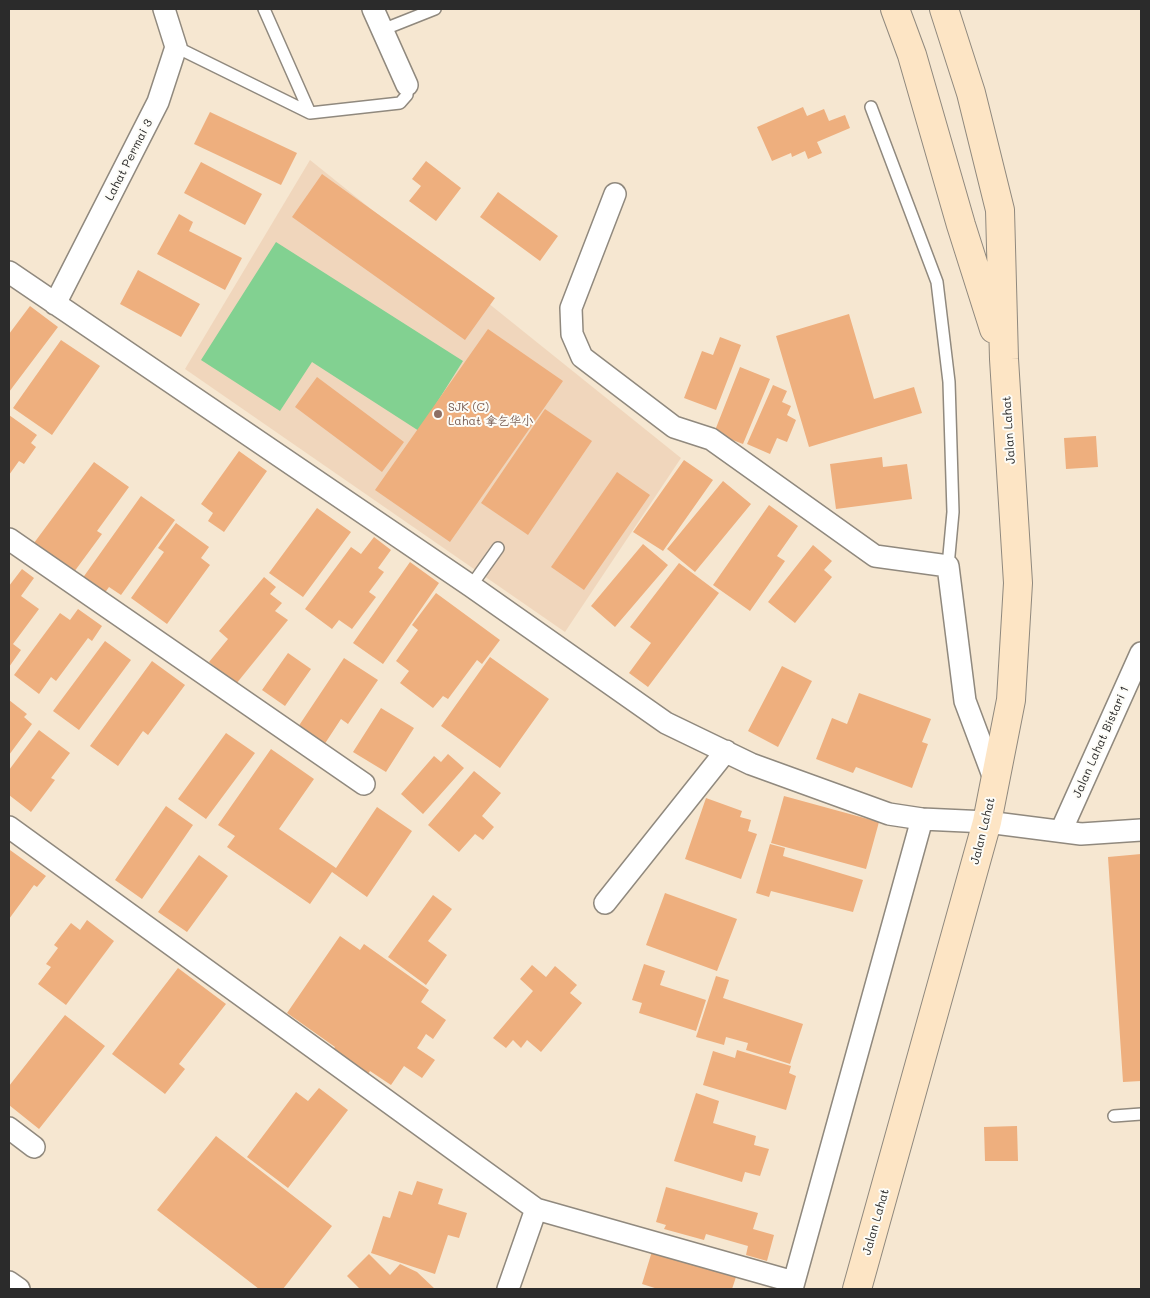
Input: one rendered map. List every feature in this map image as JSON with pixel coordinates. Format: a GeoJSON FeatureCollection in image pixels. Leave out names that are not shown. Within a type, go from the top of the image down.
{"type":"FeatureCollection","features":[{"type":"Feature","properties":{"kind":"main road","name":"Jalan Lahat"},"geometry":{"type":"LineString","coordinates":[[895,9],[912,55],[961,225],[1004,359]]}},
{"type":"Feature","properties":{"kind":"main road"},"geometry":{"type":"LineString","coordinates":[[910,9],[961,225]]}},
{"type":"Feature","properties":{"kind":"main road","name":"Jalan Lahat"},"geometry":{"type":"LineString","coordinates":[[857,1289],[987,822],[1011,700],[1018,583],[1004,359],[1000,210],[971,93],[944,9]]}},
{"type":"Feature","properties":{"kind":"street"},"geometry":{"type":"LineString","coordinates":[[164,9],[176,47]]}},
{"type":"Feature","properties":{"kind":"street"},"geometry":{"type":"LineString","coordinates":[[373,9],[407,85]]}},
{"type":"Feature","properties":{"kind":"street","name":"Lahat Permai 3"},"geometry":{"type":"LineString","coordinates":[[55,304],[158,102],[176,47]]}},
{"type":"Feature","properties":{"kind":"street"},"geometry":{"type":"LineString","coordinates":[[614,194],[571,308],[572,334],[582,356],[674,427],[711,439],[875,556],[948,566],[965,701],[995,782]]}},
{"type":"Feature","properties":{"kind":"street"},"geometry":{"type":"LineString","coordinates":[[9,272],[471,586],[666,723],[726,750],[751,764],[889,814],[922,819],[987,822],[1081,834],[1141,830]]}},
{"type":"Feature","properties":{"kind":"street"},"geometry":{"type":"LineString","coordinates":[[9,540],[364,784]]}},
{"type":"Feature","properties":{"kind":"street","name":"Jalan Lahat Bistari 1"},"geometry":{"type":"LineString","coordinates":[[1061,831],[1141,653]]}},
{"type":"Feature","properties":{"kind":"street"},"geometry":{"type":"LineString","coordinates":[[605,903],[726,750]]}},
{"type":"Feature","properties":{"kind":"street"},"geometry":{"type":"LineString","coordinates":[[9,828],[536,1209],[793,1286],[922,819]]}},
{"type":"Feature","properties":{"kind":"street"},"geometry":{"type":"LineString","coordinates":[[9,1128],[34,1147]]}},
{"type":"Feature","properties":{"kind":"street"},"geometry":{"type":"LineString","coordinates":[[508,1289],[536,1209]]}},
{"type":"Feature","properties":{"kind":"street"},"geometry":{"type":"LineString","coordinates":[[9,1282],[19,1289]]}},
{"type":"Feature","properties":{"kind":"lane"},"geometry":{"type":"LineString","coordinates":[[264,9],[310,113]]}},
{"type":"Feature","properties":{"kind":"lane"},"geometry":{"type":"LineString","coordinates":[[382,30],[435,9]]}},
{"type":"Feature","properties":{"kind":"lane"},"geometry":{"type":"LineString","coordinates":[[176,47],[310,113],[400,103],[407,95],[407,85]]}},
{"type":"Feature","properties":{"kind":"lane"},"geometry":{"type":"LineString","coordinates":[[871,107],[937,282],[949,382],[952,512],[948,566]]}},
{"type":"Feature","properties":{"kind":"lane"},"geometry":{"type":"LineString","coordinates":[[471,586],[498,548]]}},
{"type":"Feature","properties":{"kind":"lane"},"geometry":{"type":"LineString","coordinates":[[1114,1116],[1141,1114]]}},
{"type":"Feature","properties":{"kind":"shaded area","name":"SJK (C) Lahat 拿乞华小"},"geometry":{"type":"Polygon","coordinates":[[[310,160],[681,458],[565,632],[185,369],[310,160]]]}},
{"type":"Feature","properties":{"kind":"green space"},"geometry":{"type":"Polygon","coordinates":[[[276,242],[463,361],[419,431],[312,362],[280,411],[201,360],[276,242]]]}},
{"type":"Feature","properties":{"kind":"building"},"geometry":{"type":"Polygon","coordinates":[[[803,107],[807,116],[824,109],[829,121],[845,115],[850,128],[817,142],[822,153],[808,159],[805,151],[792,157],[791,153],[772,161],[757,127],[803,107]]]}},
{"type":"Feature","properties":{"kind":"building"},"geometry":{"type":"Polygon","coordinates":[[[210,112],[297,153],[281,185],[194,144],[210,112]]]}},
{"type":"Feature","properties":{"kind":"building"},"geometry":{"type":"Polygon","coordinates":[[[426,161],[461,188],[436,221],[409,201],[421,186],[412,179],[426,161]]]}},
{"type":"Feature","properties":{"kind":"building"},"geometry":{"type":"Polygon","coordinates":[[[201,162],[262,194],[245,225],[184,193],[201,162]]]}},
{"type":"Feature","properties":{"kind":"building"},"geometry":{"type":"Polygon","coordinates":[[[322,174],[495,298],[465,340],[292,217],[322,174]]]}},
{"type":"Feature","properties":{"kind":"building"},"geometry":{"type":"Polygon","coordinates":[[[498,192],[558,236],[540,261],[480,217],[498,192]]]}},
{"type":"Feature","properties":{"kind":"building"},"geometry":{"type":"Polygon","coordinates":[[[179,214],[193,222],[189,231],[242,258],[225,290],[157,254],[179,214]]]}},
{"type":"Feature","properties":{"kind":"building"},"geometry":{"type":"Polygon","coordinates":[[[138,270],[200,304],[181,337],[120,304],[138,270]]]}},
{"type":"Feature","properties":{"kind":"building"},"geometry":{"type":"Polygon","coordinates":[[[30,306],[58,327],[9,392],[9,334],[30,306]]]}},
{"type":"Feature","properties":{"kind":"building"},"geometry":{"type":"Polygon","coordinates":[[[849,314],[874,399],[914,387],[922,413],[809,447],[776,336],[849,314]]]}},
{"type":"Feature","properties":{"kind":"building"},"geometry":{"type":"Polygon","coordinates":[[[488,329],[563,381],[450,542],[375,490],[488,329]]]}},
{"type":"Feature","properties":{"kind":"building"},"geometry":{"type":"Polygon","coordinates":[[[720,337],[741,345],[716,410],[684,398],[702,351],[713,355],[720,337]]]}},
{"type":"Feature","properties":{"kind":"building"},"geometry":{"type":"Polygon","coordinates":[[[61,340],[100,366],[52,435],[13,408],[61,340]]]}},
{"type":"Feature","properties":{"kind":"building"},"geometry":{"type":"Polygon","coordinates":[[[740,367],[770,379],[743,444],[714,433],[740,367]]]}},
{"type":"Feature","properties":{"kind":"building"},"geometry":{"type":"Polygon","coordinates":[[[317,377],[404,442],[382,472],[295,407],[317,377]]]}},
{"type":"Feature","properties":{"kind":"building"},"geometry":{"type":"Polygon","coordinates":[[[773,385],[787,391],[782,402],[791,406],[787,415],[796,420],[787,442],[777,438],[770,454],[747,444],[773,385]]]}},
{"type":"Feature","properties":{"kind":"building"},"geometry":{"type":"Polygon","coordinates":[[[545,409],[592,441],[528,535],[481,503],[545,409]]]}},
{"type":"Feature","properties":{"kind":"building"},"geometry":{"type":"Polygon","coordinates":[[[9,415],[37,435],[31,443],[36,447],[24,464],[19,461],[9,475],[9,415]]]}},
{"type":"Feature","properties":{"kind":"building"},"geometry":{"type":"Polygon","coordinates":[[[1096,436],[1098,467],[1066,469],[1064,438],[1096,436]]]}},
{"type":"Feature","properties":{"kind":"building"},"geometry":{"type":"Polygon","coordinates":[[[239,451],[267,471],[224,532],[208,521],[213,513],[201,504],[239,451]]]}},
{"type":"Feature","properties":{"kind":"building"},"geometry":{"type":"Polygon","coordinates":[[[882,457],[883,467],[907,464],[912,499],[836,509],[830,464],[882,457]]]}},
{"type":"Feature","properties":{"kind":"building"},"geometry":{"type":"Polygon","coordinates":[[[684,460],[713,480],[663,551],[633,532],[684,460]]]}},
{"type":"Feature","properties":{"kind":"building"},"geometry":{"type":"Polygon","coordinates":[[[94,462],[129,487],[97,531],[102,534],[74,572],[34,543],[94,462]]]}},
{"type":"Feature","properties":{"kind":"building"},"geometry":{"type":"Polygon","coordinates":[[[617,472],[650,495],[584,590],[551,567],[617,472]]]}},
{"type":"Feature","properties":{"kind":"building"},"geometry":{"type":"Polygon","coordinates":[[[723,481],[751,504],[695,572],[667,549],[723,481]]]}},
{"type":"Feature","properties":{"kind":"building"},"geometry":{"type":"Polygon","coordinates":[[[141,496],[175,520],[121,595],[109,587],[104,594],[82,579],[141,496]]]}},
{"type":"Feature","properties":{"kind":"building"},"geometry":{"type":"Polygon","coordinates":[[[769,505],[798,526],[777,556],[785,561],[750,611],[713,585],[769,505]]]}},
{"type":"Feature","properties":{"kind":"building"},"geometry":{"type":"Polygon","coordinates":[[[317,508],[351,532],[303,597],[269,573],[317,508]]]}},
{"type":"Feature","properties":{"kind":"building"},"geometry":{"type":"Polygon","coordinates":[[[176,523],[209,547],[201,558],[210,565],[167,624],[131,598],[164,552],[158,548],[176,523]]]}},
{"type":"Feature","properties":{"kind":"building"},"geometry":{"type":"Polygon","coordinates":[[[374,537],[391,550],[378,568],[384,572],[369,592],[376,597],[352,629],[339,620],[332,629],[305,609],[351,547],[361,554],[374,537]]]}},
{"type":"Feature","properties":{"kind":"building"},"geometry":{"type":"Polygon","coordinates":[[[643,544],[668,565],[615,627],[591,606],[643,544]]]}},
{"type":"Feature","properties":{"kind":"building"},"geometry":{"type":"Polygon","coordinates":[[[813,545],[832,561],[824,570],[832,577],[795,623],[768,602],[813,545]]]}},
{"type":"Feature","properties":{"kind":"building"},"geometry":{"type":"Polygon","coordinates":[[[410,562],[439,583],[383,664],[353,643],[410,562]]]}},
{"type":"Feature","properties":{"kind":"building"},"geometry":{"type":"Polygon","coordinates":[[[679,563],[719,593],[648,687],[629,673],[651,643],[630,627],[679,563]]]}},
{"type":"Feature","properties":{"kind":"building"},"geometry":{"type":"Polygon","coordinates":[[[22,569],[34,578],[21,596],[39,609],[13,644],[21,650],[9,667],[9,586],[22,569]]]}},
{"type":"Feature","properties":{"kind":"building"},"geometry":{"type":"Polygon","coordinates":[[[264,577],[276,587],[270,594],[282,603],[275,611],[288,620],[236,684],[209,662],[228,639],[219,631],[264,577]]]}},
{"type":"Feature","properties":{"kind":"building"},"geometry":{"type":"Polygon","coordinates":[[[436,593],[500,640],[482,664],[477,660],[448,699],[443,696],[433,708],[400,683],[409,671],[396,661],[418,630],[412,625],[436,593]]]}},
{"type":"Feature","properties":{"kind":"building"},"geometry":{"type":"Polygon","coordinates":[[[78,609],[102,626],[92,641],[88,638],[56,681],[51,677],[39,694],[14,675],[60,613],[70,620],[78,609]]]}},
{"type":"Feature","properties":{"kind":"building"},"geometry":{"type":"Polygon","coordinates":[[[105,641],[131,660],[79,730],[53,711],[105,641]]]}},
{"type":"Feature","properties":{"kind":"building"},"geometry":{"type":"Polygon","coordinates":[[[288,653],[311,669],[285,706],[262,690],[288,653]]]}},
{"type":"Feature","properties":{"kind":"building"},"geometry":{"type":"Polygon","coordinates":[[[490,657],[549,699],[500,768],[441,726],[490,657]]]}},
{"type":"Feature","properties":{"kind":"building"},"geometry":{"type":"Polygon","coordinates":[[[344,658],[378,680],[348,724],[341,719],[324,745],[298,727],[344,658]]]}},
{"type":"Feature","properties":{"kind":"building"},"geometry":{"type":"Polygon","coordinates":[[[152,661],[185,685],[148,735],[143,731],[118,766],[90,746],[152,661]]]}},
{"type":"Feature","properties":{"kind":"building"},"geometry":{"type":"Polygon","coordinates":[[[782,666],[812,681],[778,747],[748,731],[782,666]]]}},
{"type":"Feature","properties":{"kind":"building"},"geometry":{"type":"Polygon","coordinates":[[[859,693],[931,719],[922,742],[928,744],[912,788],[856,767],[853,773],[816,759],[832,718],[847,724],[859,693]]]}},
{"type":"Feature","properties":{"kind":"building"},"geometry":{"type":"Polygon","coordinates":[[[9,700],[27,714],[24,717],[32,724],[9,755],[9,700]]]}},
{"type":"Feature","properties":{"kind":"building"},"geometry":{"type":"Polygon","coordinates":[[[381,708],[414,728],[386,772],[353,752],[381,708]]]}},
{"type":"Feature","properties":{"kind":"building"},"geometry":{"type":"Polygon","coordinates":[[[39,730],[70,753],[51,778],[55,780],[31,812],[9,795],[9,770],[39,730]]]}},
{"type":"Feature","properties":{"kind":"building"},"geometry":{"type":"Polygon","coordinates":[[[226,733],[255,753],[206,819],[178,799],[226,733]]]}},
{"type":"Feature","properties":{"kind":"building"},"geometry":{"type":"Polygon","coordinates":[[[271,749],[314,779],[279,829],[336,868],[377,807],[412,831],[367,897],[332,872],[310,904],[227,847],[235,836],[218,825],[271,749]]]}},
{"type":"Feature","properties":{"kind":"building"},"geometry":{"type":"Polygon","coordinates":[[[448,754],[464,768],[423,814],[401,794],[434,756],[441,762],[448,754]]]}},
{"type":"Feature","properties":{"kind":"building"},"geometry":{"type":"Polygon","coordinates":[[[474,771],[501,793],[482,816],[494,827],[483,840],[475,834],[459,852],[428,825],[474,771]]]}},
{"type":"Feature","properties":{"kind":"building"},"geometry":{"type":"Polygon","coordinates":[[[784,796],[879,822],[866,869],[771,843],[784,796]]]}},
{"type":"Feature","properties":{"kind":"building"},"geometry":{"type":"Polygon","coordinates":[[[706,798],[742,811],[740,817],[751,820],[748,831],[757,834],[741,879],[685,859],[706,798]]]}},
{"type":"Feature","properties":{"kind":"building"},"geometry":{"type":"Polygon","coordinates":[[[166,806],[193,825],[142,899],[115,880],[166,806]]]}},
{"type":"Feature","properties":{"kind":"building"},"geometry":{"type":"Polygon","coordinates":[[[770,844],[785,848],[783,856],[863,880],[853,912],[771,891],[769,897],[756,893],[770,844]]]}},
{"type":"Feature","properties":{"kind":"building"},"geometry":{"type":"Polygon","coordinates":[[[10,850],[46,876],[37,887],[34,885],[9,919],[10,850]]]}},
{"type":"Feature","properties":{"kind":"building"},"geometry":{"type":"Polygon","coordinates":[[[1141,854],[1141,1081],[1123,1082],[1108,857],[1141,854]]]}},
{"type":"Feature","properties":{"kind":"building"},"geometry":{"type":"Polygon","coordinates":[[[199,855],[228,876],[187,932],[158,912],[199,855]]]}},
{"type":"Feature","properties":{"kind":"building"},"geometry":{"type":"Polygon","coordinates":[[[665,893],[737,919],[717,971],[646,945],[665,893]]]}},
{"type":"Feature","properties":{"kind":"building"},"geometry":{"type":"Polygon","coordinates":[[[433,895],[452,909],[428,941],[447,955],[426,985],[388,957],[433,895]]]}},
{"type":"Feature","properties":{"kind":"building"},"geometry":{"type":"Polygon","coordinates":[[[87,920],[114,941],[66,1005],[38,984],[51,967],[46,964],[58,948],[54,945],[71,923],[80,930],[87,920]]]}},
{"type":"Feature","properties":{"kind":"building"},"geometry":{"type":"Polygon","coordinates":[[[340,936],[360,950],[364,944],[429,990],[421,1002],[446,1020],[433,1039],[426,1034],[417,1048],[435,1060],[422,1078],[404,1066],[391,1085],[370,1071],[365,1078],[330,1054],[335,1047],[287,1013],[340,936]]]}},
{"type":"Feature","properties":{"kind":"building"},"geometry":{"type":"Polygon","coordinates":[[[644,964],[665,971],[660,985],[706,1000],[696,1031],[639,1013],[642,1003],[632,1000],[644,964]]]}},
{"type":"Feature","properties":{"kind":"building"},"geometry":{"type":"Polygon","coordinates":[[[532,965],[546,977],[555,966],[577,985],[570,993],[582,1003],[541,1052],[527,1040],[521,1048],[513,1040],[506,1048],[493,1038],[533,991],[520,979],[532,965]]]}},
{"type":"Feature","properties":{"kind":"building"},"geometry":{"type":"Polygon","coordinates":[[[178,968],[226,1004],[179,1064],[185,1069],[165,1094],[112,1054],[178,968]]]}},
{"type":"Feature","properties":{"kind":"building"},"geometry":{"type":"Polygon","coordinates":[[[716,976],[729,980],[723,998],[803,1024],[790,1064],[746,1050],[748,1043],[726,1037],[724,1045],[696,1037],[716,976]]]}},
{"type":"Feature","properties":{"kind":"building"},"geometry":{"type":"Polygon","coordinates":[[[65,1015],[105,1046],[39,1129],[9,1105],[9,1086],[65,1015]]]}},
{"type":"Feature","properties":{"kind":"building"},"geometry":{"type":"Polygon","coordinates":[[[737,1050],[791,1066],[789,1073],[796,1076],[786,1110],[703,1085],[713,1051],[735,1058],[737,1050]]]}},
{"type":"Feature","properties":{"kind":"building"},"geometry":{"type":"Polygon","coordinates":[[[319,1088],[348,1110],[288,1188],[247,1157],[296,1092],[308,1101],[319,1088]]]}},
{"type":"Feature","properties":{"kind":"building"},"geometry":{"type":"Polygon","coordinates":[[[696,1093],[719,1101],[713,1123],[756,1136],[754,1145],[769,1149],[760,1176],[745,1172],[742,1182],[674,1161],[696,1093]]]}},
{"type":"Feature","properties":{"kind":"building"},"geometry":{"type":"Polygon","coordinates":[[[1017,1126],[1018,1161],[985,1161],[984,1127],[1017,1126]]]}},
{"type":"Feature","properties":{"kind":"building"},"geometry":{"type":"Polygon","coordinates":[[[216,1136],[332,1226],[283,1289],[259,1289],[157,1210],[216,1136]]]}},
{"type":"Feature","properties":{"kind":"building"},"geometry":{"type":"Polygon","coordinates":[[[417,1181],[443,1189],[438,1204],[467,1213],[459,1238],[448,1235],[435,1274],[371,1253],[383,1216],[390,1218],[399,1191],[412,1195],[417,1181]]]}},
{"type":"Feature","properties":{"kind":"building"},"geometry":{"type":"Polygon","coordinates":[[[666,1187],[758,1213],[753,1229],[774,1235],[767,1261],[746,1255],[748,1246],[706,1234],[704,1240],[664,1229],[666,1225],[656,1222],[666,1187]]]}},
{"type":"Feature","properties":{"kind":"building"},"geometry":{"type":"Polygon","coordinates":[[[653,1248],[737,1274],[732,1289],[658,1289],[642,1284],[653,1248]]]}},
{"type":"Feature","properties":{"kind":"building"},"geometry":{"type":"Polygon","coordinates":[[[369,1254],[390,1275],[400,1264],[417,1272],[435,1289],[360,1289],[347,1276],[369,1254]]]}},
{"type":"Feature","properties":{"kind":"place","name":"SJK (C) Lahat 拿乞华小"},"geometry":{"type":"Point","coordinates":[438,414]}}]}
